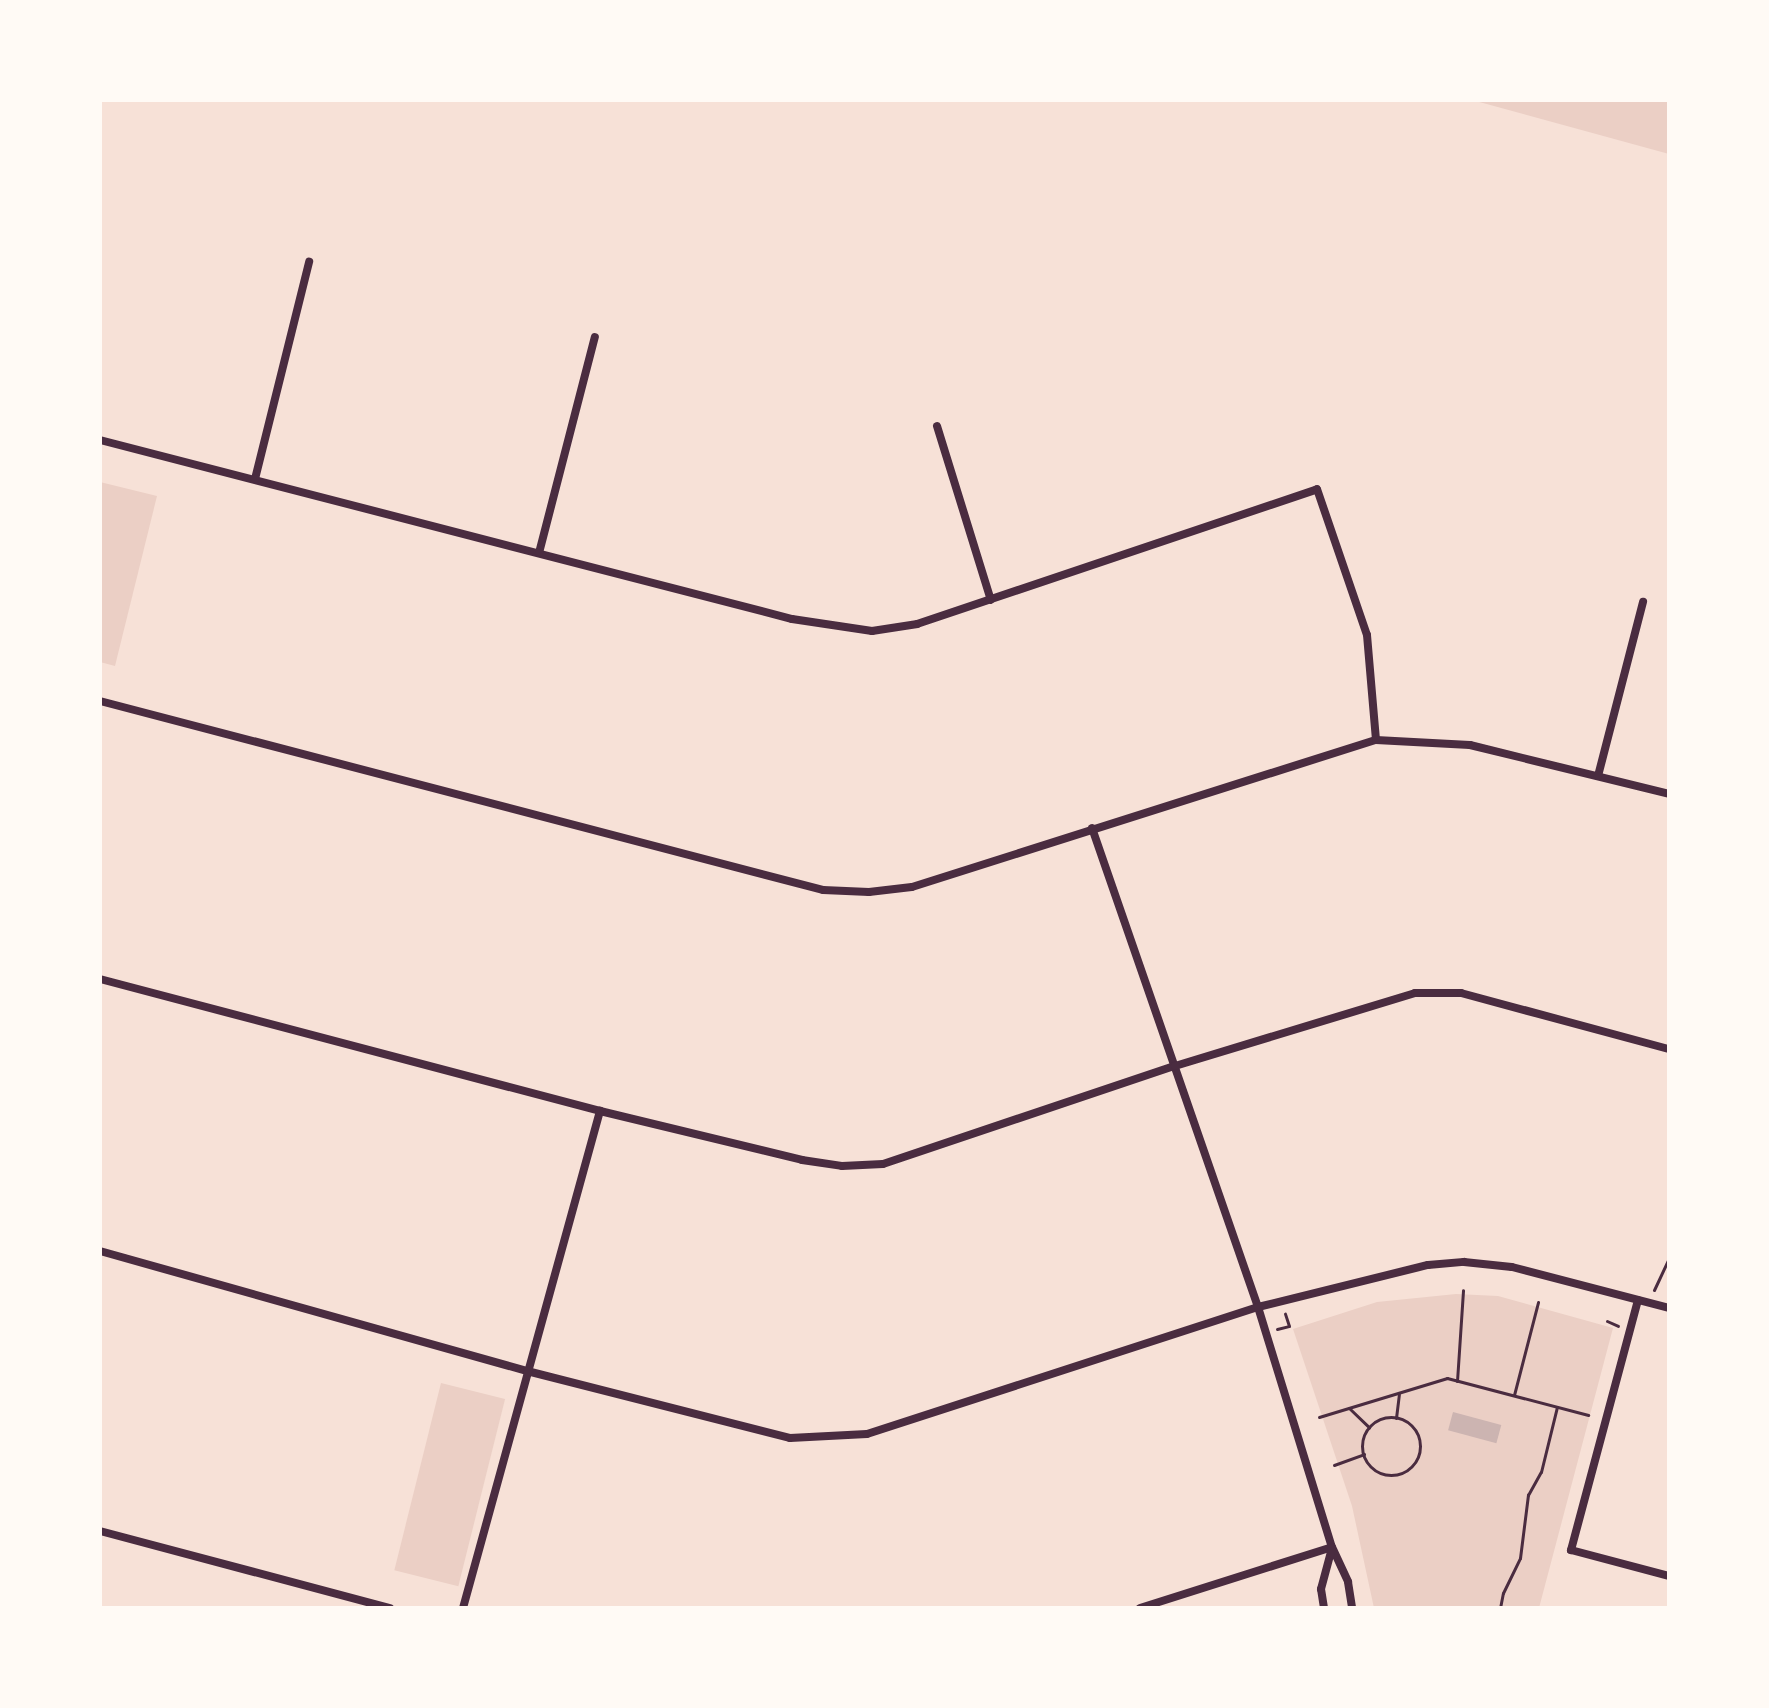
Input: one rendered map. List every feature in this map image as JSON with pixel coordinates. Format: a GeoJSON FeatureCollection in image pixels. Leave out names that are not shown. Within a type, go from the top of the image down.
{"type":"FeatureCollection","features":[{"type":"Feature","properties":{"kind":"street"},"geometry":{"type":"LineString","coordinates":[[255,479],[309,262]]}},
{"type":"Feature","properties":{"kind":"street"},"geometry":{"type":"LineString","coordinates":[[539,553],[595,337]]}},
{"type":"Feature","properties":{"kind":"street"},"geometry":{"type":"LineString","coordinates":[[937,426],[991,600]]}},
{"type":"Feature","properties":{"kind":"street"},"geometry":{"type":"LineString","coordinates":[[100,440],[832,627],[872,631],[917,624],[1317,489],[1367,635],[1376,740]]}},
{"type":"Feature","properties":{"kind":"street"},"geometry":{"type":"LineString","coordinates":[[1598,776],[1643,602]]}},
{"type":"Feature","properties":{"kind":"street"},"geometry":{"type":"LineString","coordinates":[[100,701],[823,890],[869,892],[912,887],[1376,740],[1470,745],[1669,794]]}},
{"type":"Feature","properties":{"kind":"street"},"geometry":{"type":"LineString","coordinates":[[1092,828],[1258,1307],[1332,1547],[1348,1582],[1352,1608]]}},
{"type":"Feature","properties":{"kind":"street"},"geometry":{"type":"LineString","coordinates":[[100,979],[600,1111],[802,1160],[842,1166],[883,1164],[1175,1066],[1415,993],[1461,993],[1669,1049]]}},
{"type":"Feature","properties":{"kind":"street"},"geometry":{"type":"LineString","coordinates":[[463,1608],[600,1111]]}},
{"type":"Feature","properties":{"kind":"street"},"geometry":{"type":"LineString","coordinates":[[100,1251],[527,1371],[790,1438],[867,1434],[1258,1307],[1398,1269],[1464,1262],[1512,1267],[1669,1308]]}},
{"type":"Feature","properties":{"kind":"street"},"geometry":{"type":"LineString","coordinates":[[1638,1300],[1571,1550],[1669,1576]]}},
{"type":"Feature","properties":{"kind":"street"},"geometry":{"type":"LineString","coordinates":[[100,1531],[390,1608]]}},
{"type":"Feature","properties":{"kind":"street"},"geometry":{"type":"LineString","coordinates":[[1140,1608],[1332,1547]]}},
{"type":"Feature","properties":{"kind":"street"},"geometry":{"type":"LineString","coordinates":[[1324,1608],[1321,1589],[1332,1547]]}},
{"type":"Feature","properties":{"kind":"path"},"geometry":{"type":"LineString","coordinates":[[1661,1292],[1653,1290],[1669,1258]]}},
{"type":"Feature","properties":{"kind":"path"},"geometry":{"type":"LineString","coordinates":[[1457,1381],[1463,1290]]}},
{"type":"Feature","properties":{"kind":"path"},"geometry":{"type":"LineString","coordinates":[[1514,1395],[1538,1302]]}},
{"type":"Feature","properties":{"kind":"path"},"geometry":{"type":"LineString","coordinates":[[1319,1417],[1437,1380],[1457,1381],[1588,1415]]}},
{"type":"Feature","properties":{"kind":"path"},"geometry":{"type":"LineString","coordinates":[[1396,1418],[1399,1392]]}},
{"type":"Feature","properties":{"kind":"path"},"geometry":{"type":"LineString","coordinates":[[1500,1608],[1503,1593],[1520,1558],[1528,1495],[1541,1472],[1557,1407]]}},
{"type":"Feature","properties":{"kind":"path"},"geometry":{"type":"LineString","coordinates":[[1349,1408],[1369,1427]]}},
{"type":"Feature","properties":{"kind":"path"},"geometry":{"type":"LineString","coordinates":[[1382,1418],[1408,1422],[1419,1436],[1419,1455],[1415,1463],[1400,1474],[1390,1475],[1374,1469],[1364,1454],[1362,1442],[1369,1427],[1382,1418]]}},
{"type":"Feature","properties":{"kind":"path"},"geometry":{"type":"LineString","coordinates":[[1334,1465],[1364,1454]]}},
{"type":"Feature","properties":{"kind":"shaded area"},"geometry":{"type":"Polygon","coordinates":[[[1472,100],[1669,100],[1669,154],[1472,100]]]}},
{"type":"Feature","properties":{"kind":"shaded area"},"geometry":{"type":"Polygon","coordinates":[[[100,482],[157,496],[115,666],[100,662],[100,482]]]}},
{"type":"Feature","properties":{"kind":"shaded area"},"geometry":{"type":"Polygon","coordinates":[[[1456,1294],[1498,1296],[1613,1328],[1539,1608],[1374,1608],[1352,1506],[1293,1329],[1377,1302],[1456,1294]]]}},
{"type":"Feature","properties":{"kind":"shaded area"},"geometry":{"type":"Polygon","coordinates":[[[441,1383],[505,1399],[458,1586],[394,1570],[441,1383]]]}},
{"type":"Feature","properties":{"kind":"building"},"geometry":{"type":"Polygon","coordinates":[[[1453,1412],[1501,1425],[1496,1443],[1448,1430],[1453,1412]]]}}]}
